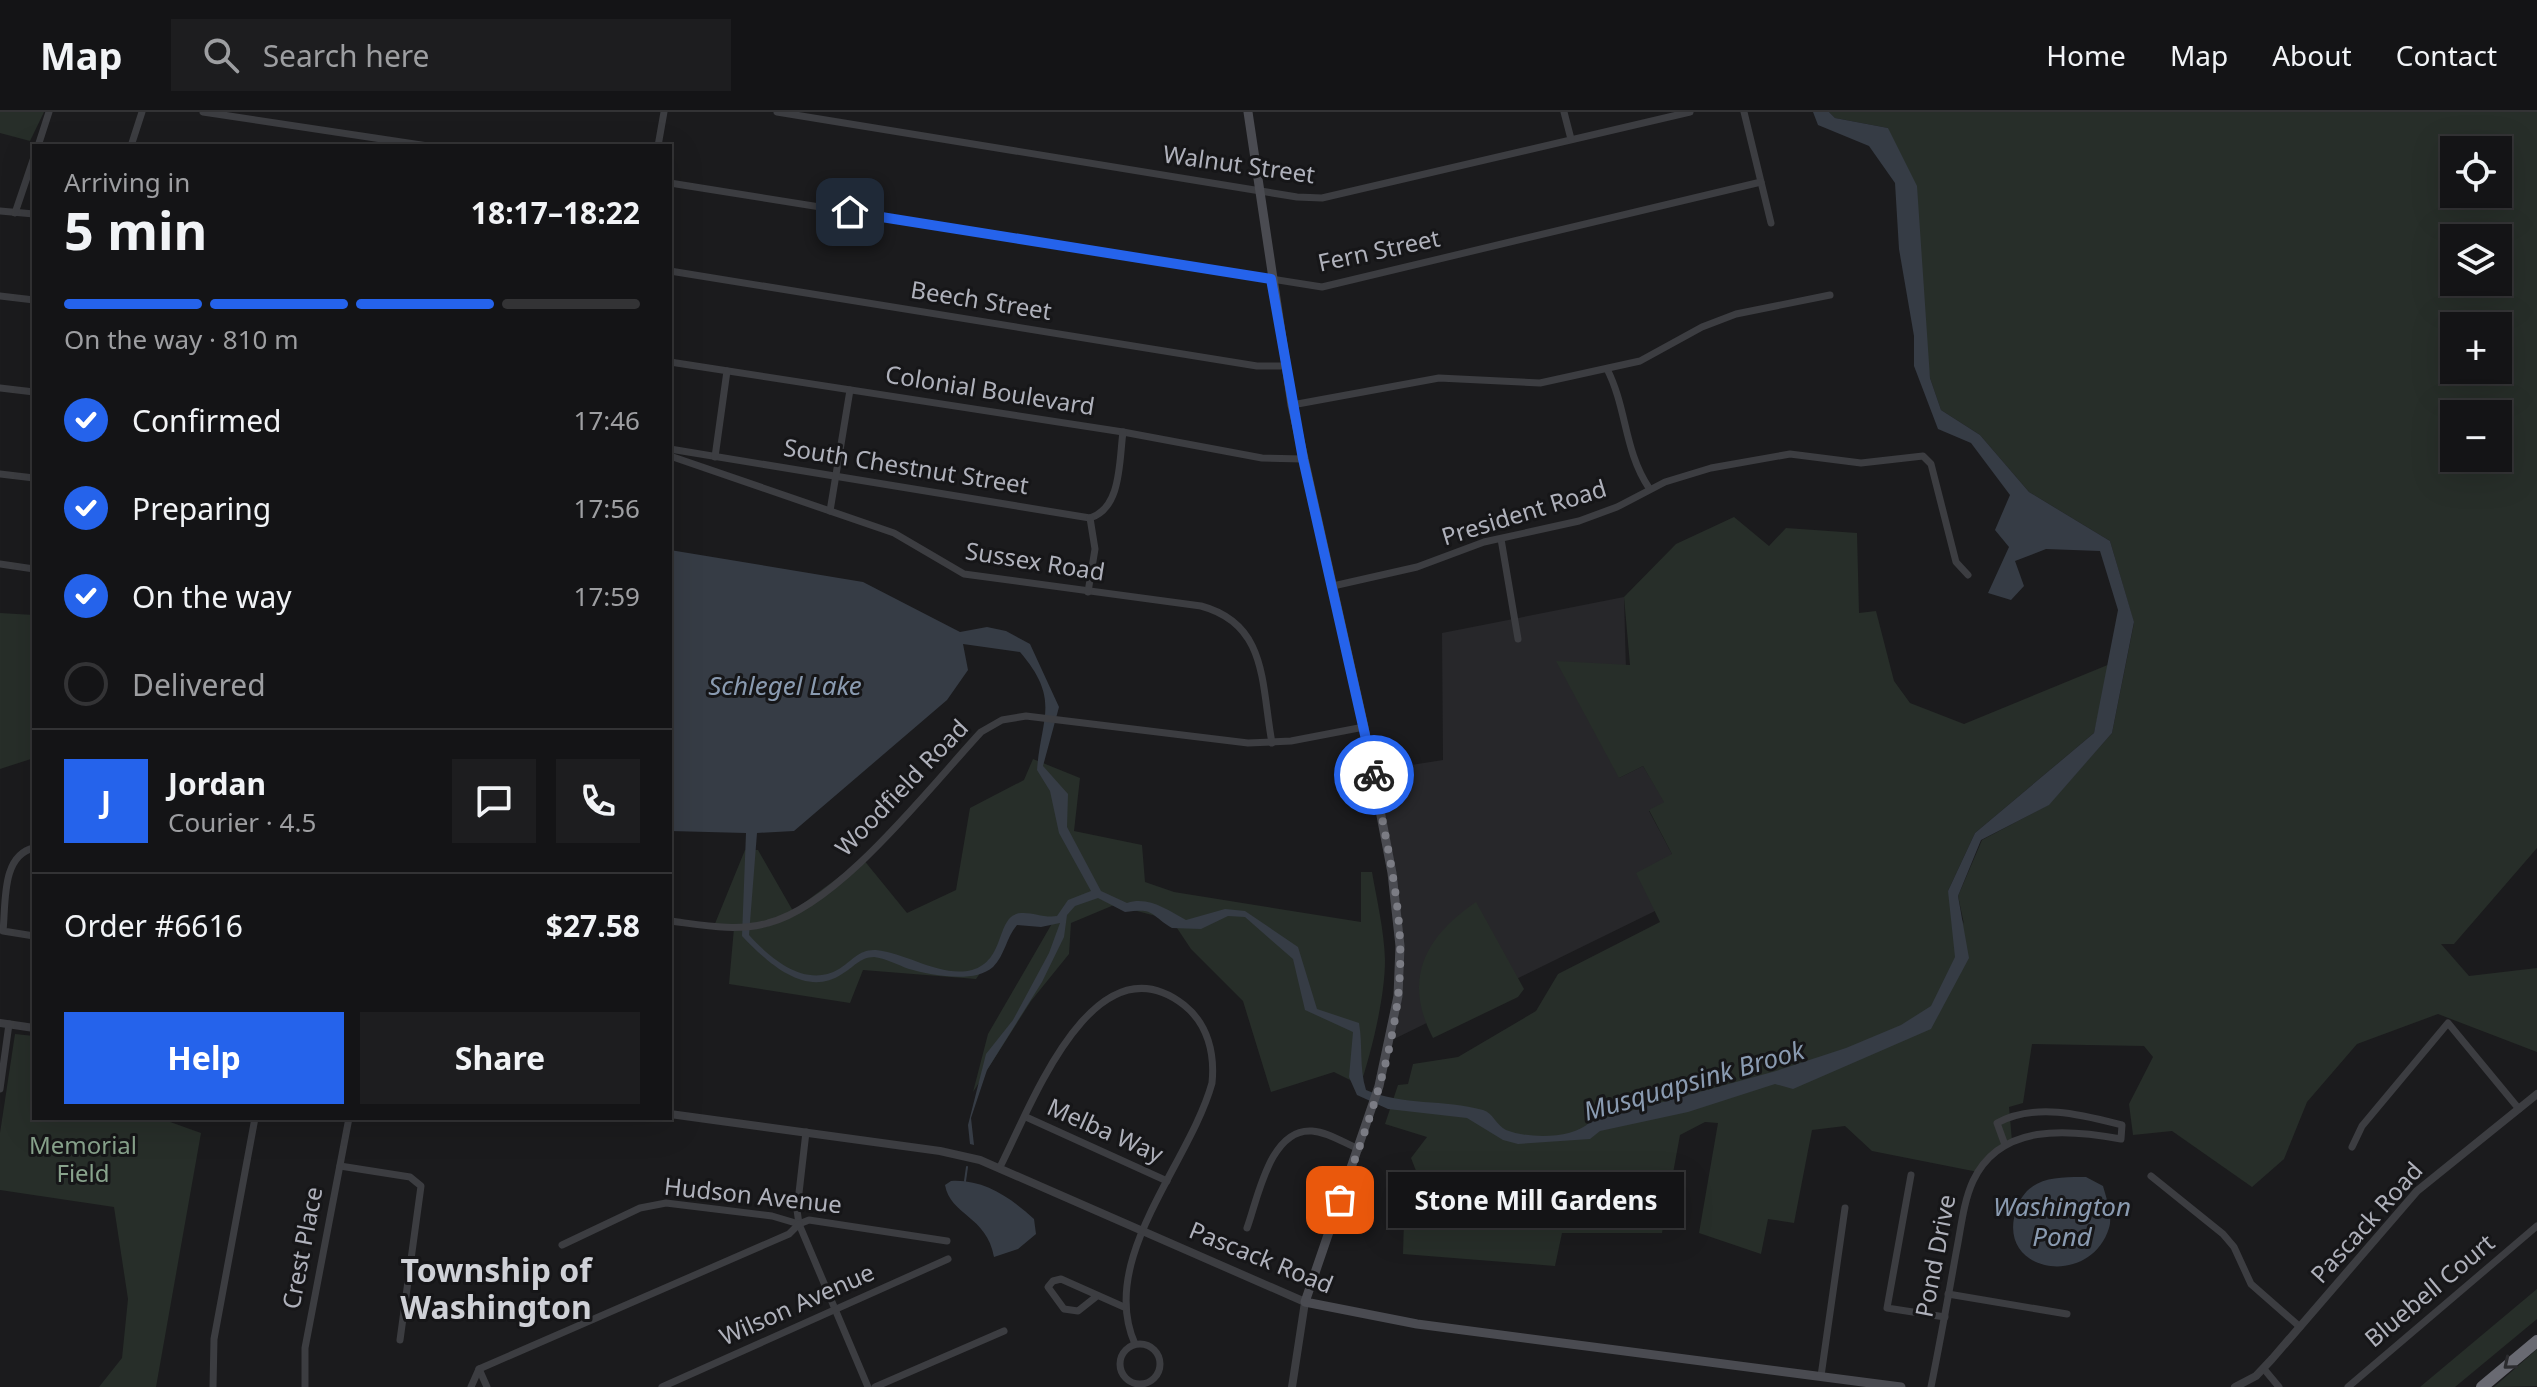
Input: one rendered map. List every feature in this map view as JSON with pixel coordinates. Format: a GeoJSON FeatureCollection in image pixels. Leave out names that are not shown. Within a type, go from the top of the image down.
{"type":"FeatureCollection","features":[{"type":"Feature","properties":{"kind":"highway"},"geometry":{"type":"LineString","coordinates":[[2482,1387],[2537,1341]]}},
{"type":"Feature","properties":{"kind":"main road"},"geometry":{"type":"LineString","coordinates":[[1248,112],[1292,405],[1364,727],[1392,873],[1400,946],[1398,996],[1379,1086],[1305,1302]]}},
{"type":"Feature","properties":{"kind":"main road","name":"Pascack Road"},"geometry":{"type":"LineString","coordinates":[[1305,1302],[1417,1324],[1901,1387]]}},
{"type":"Feature","properties":{"kind":"street"},"geometry":{"type":"LineString","coordinates":[[39,144],[49,112]]}},
{"type":"Feature","properties":{"kind":"street"},"geometry":{"type":"LineString","coordinates":[[132,144],[142,112]]}},
{"type":"Feature","properties":{"kind":"street"},"geometry":{"type":"LineString","coordinates":[[203,112],[415,144]]}},
{"type":"Feature","properties":{"kind":"street"},"geometry":{"type":"LineString","coordinates":[[658,144],[664,112]]}},
{"type":"Feature","properties":{"kind":"street","name":"Walnut Street"},"geometry":{"type":"LineString","coordinates":[[777,112],[1322,198],[1690,112]]}},
{"type":"Feature","properties":{"kind":"street"},"geometry":{"type":"LineString","coordinates":[[1564,112],[1571,139]]}},
{"type":"Feature","properties":{"kind":"street"},"geometry":{"type":"LineString","coordinates":[[1744,112],[1771,223]]}},
{"type":"Feature","properties":{"kind":"street"},"geometry":{"type":"LineString","coordinates":[[15,213],[32,163]]}},
{"type":"Feature","properties":{"kind":"street","name":"Fern Street"},"geometry":{"type":"LineString","coordinates":[[672,183],[1322,287],[1761,182]]}},
{"type":"Feature","properties":{"kind":"street"},"geometry":{"type":"LineString","coordinates":[[0,211],[32,214]]}},
{"type":"Feature","properties":{"kind":"street","name":"Beech Street"},"geometry":{"type":"LineString","coordinates":[[672,271],[1257,366],[1285,366]]}},
{"type":"Feature","properties":{"kind":"street"},"geometry":{"type":"LineString","coordinates":[[1292,405],[1439,378],[1524,385],[1607,369],[1657,354],[1702,327],[1727,317],[1830,295]]}},
{"type":"Feature","properties":{"kind":"street"},"geometry":{"type":"LineString","coordinates":[[0,296],[32,300]]}},
{"type":"Feature","properties":{"kind":"street","name":"Colonial Boulevard"},"geometry":{"type":"LineString","coordinates":[[672,362],[1123,432],[1262,458],[1303,459]]}},
{"type":"Feature","properties":{"kind":"street"},"geometry":{"type":"LineString","coordinates":[[1607,369],[1617,391],[1632,459],[1649,488]]}},
{"type":"Feature","properties":{"kind":"street"},"geometry":{"type":"LineString","coordinates":[[715,457],[727,371]]}},
{"type":"Feature","properties":{"kind":"street"},"geometry":{"type":"LineString","coordinates":[[0,388],[32,392]]}},
{"type":"Feature","properties":{"kind":"street"},"geometry":{"type":"LineString","coordinates":[[830,511],[850,390]]}},
{"type":"Feature","properties":{"kind":"street"},"geometry":{"type":"LineString","coordinates":[[1088,592],[1095,549],[1090,518],[1104,511],[1113,499],[1123,432]]}},
{"type":"Feature","properties":{"kind":"street","name":"South Chestnut Street"},"geometry":{"type":"LineString","coordinates":[[672,449],[1090,518]]}},
{"type":"Feature","properties":{"kind":"street","name":"President Road"},"geometry":{"type":"LineString","coordinates":[[1333,586],[1417,567],[1501,539],[1598,515],[1649,488],[1692,473],[1773,456],[1810,454],[1861,463],[1923,456],[1931,464],[1956,562],[1968,575]]}},
{"type":"Feature","properties":{"kind":"street","name":"Sussex Road"},"geometry":{"type":"LineString","coordinates":[[672,457],[894,533],[964,574],[1201,606],[1238,621],[1255,649],[1272,743]]}},
{"type":"Feature","properties":{"kind":"street"},"geometry":{"type":"LineString","coordinates":[[0,474],[32,478]]}},
{"type":"Feature","properties":{"kind":"street"},"geometry":{"type":"LineString","coordinates":[[1501,539],[1518,639]]}},
{"type":"Feature","properties":{"kind":"street"},"geometry":{"type":"LineString","coordinates":[[0,564],[32,569]]}},
{"type":"Feature","properties":{"kind":"street","name":"Woodfield Road"},"geometry":{"type":"LineString","coordinates":[[672,921],[739,928],[768,923],[802,910],[836,886],[981,732],[1015,717],[1044,717],[1272,743],[1364,727]]}},
{"type":"Feature","properties":{"kind":"street"},"geometry":{"type":"LineString","coordinates":[[32,849],[18,855],[10,867],[3,931],[32,936]]}},
{"type":"Feature","properties":{"kind":"street"},"geometry":{"type":"LineString","coordinates":[[1000,1167],[1065,1042],[1094,1006],[1127,991],[1151,991],[1171,997],[1189,1010],[1204,1030],[1213,1070],[1209,1093],[1144,1230],[1126,1280],[1124,1307],[1135,1344]]}},
{"type":"Feature","properties":{"kind":"street"},"geometry":{"type":"LineString","coordinates":[[2352,1147],[2362,1126],[2448,1023],[2519,1109]]}},
{"type":"Feature","properties":{"kind":"street"},"geometry":{"type":"LineString","coordinates":[[0,1089],[4,1024],[32,1028]]}},
{"type":"Feature","properties":{"kind":"street","name":"Pascack Road"},"geometry":{"type":"LineString","coordinates":[[2235,1387],[2264,1369],[2417,1191],[2537,1094]]}},
{"type":"Feature","properties":{"kind":"street","name":"Pond Drive"},"geometry":{"type":"LineString","coordinates":[[1931,1387],[1972,1183],[1985,1162],[2005,1145],[2027,1136],[2062,1131],[2121,1139],[2122,1125],[2080,1114],[2049,1111],[2007,1117],[1997,1123],[2005,1145]]}},
{"type":"Feature","properties":{"kind":"street","name":"Pascack Road"},"geometry":{"type":"LineString","coordinates":[[672,1114],[940,1151],[1000,1167],[1305,1302]]}},
{"type":"Feature","properties":{"kind":"street","name":"Melba Way"},"geometry":{"type":"LineString","coordinates":[[1026,1117],[1167,1181]]}},
{"type":"Feature","properties":{"kind":"street"},"geometry":{"type":"LineString","coordinates":[[213,1387],[214,1339],[255,1120]]}},
{"type":"Feature","properties":{"kind":"street","name":"Crest Place"},"geometry":{"type":"LineString","coordinates":[[305,1387],[305,1348],[349,1120]]}},
{"type":"Feature","properties":{"kind":"street"},"geometry":{"type":"LineString","coordinates":[[1247,1228],[1277,1150],[1288,1137],[1312,1131],[1359,1149]]}},
{"type":"Feature","properties":{"kind":"street"},"geometry":{"type":"LineString","coordinates":[[806,1132],[797,1210],[799,1224],[868,1387]]}},
{"type":"Feature","properties":{"kind":"street"},"geometry":{"type":"LineString","coordinates":[[340,1166],[410,1177],[421,1186],[400,1340]]}},
{"type":"Feature","properties":{"kind":"street"},"geometry":{"type":"LineString","coordinates":[[1911,1175],[1887,1308],[1945,1317]]}},
{"type":"Feature","properties":{"kind":"street"},"geometry":{"type":"LineString","coordinates":[[2151,1176],[2223,1234],[2234,1247],[2251,1284],[2300,1327]]}},
{"type":"Feature","properties":{"kind":"street","name":"Hudson Avenue"},"geometry":{"type":"LineString","coordinates":[[562,1245],[640,1208],[666,1203],[772,1216],[799,1224],[809,1220],[947,1241]]}},
{"type":"Feature","properties":{"kind":"street"},"geometry":{"type":"LineString","coordinates":[[1821,1376],[1845,1208]]}},
{"type":"Feature","properties":{"kind":"street"},"geometry":{"type":"LineString","coordinates":[[471,1387],[479,1369],[789,1234],[799,1224]]}},
{"type":"Feature","properties":{"kind":"street","name":"Bluebell Court"},"geometry":{"type":"LineString","coordinates":[[2348,1387],[2537,1226]]}},
{"type":"Feature","properties":{"kind":"street","name":"Wilson Avenue"},"geometry":{"type":"LineString","coordinates":[[662,1387],[948,1259]]}},
{"type":"Feature","properties":{"kind":"street"},"geometry":{"type":"LineString","coordinates":[[1097,1296],[1078,1311],[1064,1309],[1048,1287],[1053,1281],[1061,1279],[1124,1307]]}},
{"type":"Feature","properties":{"kind":"street"},"geometry":{"type":"LineString","coordinates":[[1948,1294],[2067,1314]]}},
{"type":"Feature","properties":{"kind":"street"},"geometry":{"type":"LineString","coordinates":[[1292,1387],[1305,1302]]}},
{"type":"Feature","properties":{"kind":"street"},"geometry":{"type":"LineString","coordinates":[[875,1387],[1004,1331]]}},
{"type":"Feature","properties":{"kind":"street"},"geometry":{"type":"LineString","coordinates":[[1135,1344],[1149,1345],[1159,1355],[1156,1376],[1145,1384],[1131,1382],[1120,1368],[1121,1355],[1135,1344]]}},
{"type":"Feature","properties":{"kind":"street"},"geometry":{"type":"LineString","coordinates":[[479,1369],[487,1387]]}},
{"type":"Feature","properties":{"kind":"street"},"geometry":{"type":"LineString","coordinates":[[2264,1369],[2279,1387]]}},
{"type":"Feature","properties":{"kind":"shaded area"},"geometry":{"type":"Polygon","coordinates":[[[1624,597],[1626,670],[1619,778],[1643,766],[1665,802],[1649,811],[1672,854],[1655,911],[1390,1041],[1400,946],[1373,771],[1443,760],[1442,633],[1624,597]]]}},
{"type":"Feature","properties":{"kind":"green space"},"geometry":{"type":"Polygon","coordinates":[[[0,112],[44,112],[30,141],[0,133],[0,112]]]}},
{"type":"Feature","properties":{"kind":"green space"},"geometry":{"type":"Polygon","coordinates":[[[1829,112],[2537,112],[2537,848],[2454,944],[2441,944],[2469,976],[2537,968],[2537,1052],[2438,1014],[2357,1044],[2307,1102],[2284,1159],[2252,1187],[2172,1131],[2133,1135],[2129,1104],[2153,1057],[2144,1046],[2032,1044],[2023,1103],[2009,1107],[2012,1141],[1978,1172],[1872,1151],[1845,1126],[1812,1130],[1794,1223],[1768,1219],[1761,1254],[1699,1233],[1718,1123],[1705,1122],[1680,1135],[1662,1233],[1562,1233],[1555,1266],[1403,1254],[1404,1220],[1397,1201],[1407,1187],[1420,1181],[1411,1158],[1427,1137],[1385,1124],[1398,1085],[1408,1084],[1413,1064],[1458,1057],[1536,1011],[1558,974],[1660,922],[1636,873],[1672,854],[1649,810],[1664,802],[1643,766],[1619,778],[1556,661],[1630,665],[1624,597],[1676,544],[1734,517],[1769,546],[1786,528],[1857,533],[1859,613],[1876,611],[1894,681],[1910,703],[1964,724],[2110,664],[2094,733],[1975,833],[1948,891],[1964,924],[1958,896],[1982,840],[2048,805],[2112,733],[2134,623],[2110,541],[2029,492],[1980,435],[1941,410],[1930,378],[1888,128],[1835,118],[1829,112]]]}},
{"type":"Feature","properties":{"kind":"green space"},"geometry":{"type":"Polygon","coordinates":[[[0,613],[32,615],[32,759],[0,769],[0,613]]]}},
{"type":"Feature","properties":{"kind":"green space"},"geometry":{"type":"Polygon","coordinates":[[[1033,759],[1080,778],[1074,831],[1142,845],[1145,882],[1174,892],[1361,922],[1361,872],[1372,872],[1385,960],[1383,992],[1359,1090],[1354,1082],[1334,1072],[1271,1092],[1243,1001],[1191,949],[1175,925],[1160,917],[1114,905],[1071,923],[1069,954],[1031,1001],[973,1092],[988,1034],[1054,920],[1017,920],[976,979],[863,970],[850,1003],[729,984],[734,928],[714,926],[745,850],[758,850],[793,911],[863,859],[907,913],[956,890],[970,808],[1024,780],[1033,759]]]}},
{"type":"Feature","properties":{"kind":"green space"},"geometry":{"type":"Polygon","coordinates":[[[1476,902],[1524,989],[1518,997],[1433,1038],[1419,997],[1424,961],[1443,930],[1476,902]]]}},
{"type":"Feature","properties":{"kind":"green space","name":"Memorial Field"},"geometry":{"type":"Polygon","coordinates":[[[15,1034],[32,1036],[32,1120],[165,1120],[201,1133],[156,1387],[99,1387],[122,1358],[128,1299],[114,1207],[0,1190],[0,1133],[15,1034]]]}},
{"type":"Feature","properties":{"kind":"green space"},"geometry":{"type":"Polygon","coordinates":[[[2537,1289],[2537,1319],[2455,1387],[2420,1387],[2537,1289]]]}},
{"type":"Feature","properties":{"kind":"green space"},"geometry":{"type":"Polygon","coordinates":[[[2537,1349],[2537,1386],[2494,1387],[2535,1351],[2537,1349]]]}},
{"type":"Feature","properties":{"kind":"water","name":"Schlegel Lake"},"geometry":{"type":"Polygon","coordinates":[[[1813,112],[1829,112],[1835,118],[1888,128],[1917,186],[1930,378],[1941,410],[1980,435],[2029,492],[2110,541],[2134,622],[2112,733],[2049,805],[1981,840],[1958,896],[1969,958],[1931,1029],[1793,1089],[1775,1084],[1688,1112],[1600,1131],[1590,1139],[1518,1144],[1503,1140],[1467,1118],[1388,1109],[1357,1095],[1349,1077],[1353,1032],[1305,1010],[1293,959],[1245,917],[1228,916],[1201,929],[1172,928],[1151,913],[1125,912],[1098,898],[1075,906],[1067,915],[1064,937],[1042,982],[987,1070],[971,1118],[974,1145],[970,1144],[968,1125],[986,1054],[1013,1020],[1049,953],[1060,923],[1041,927],[1017,925],[993,967],[975,975],[952,977],[929,974],[869,957],[828,981],[800,980],[774,966],[742,936],[746,833],[672,831],[672,550],[863,582],[960,632],[987,627],[1006,631],[1030,644],[1059,707],[1043,766],[1068,794],[1067,827],[1101,891],[1127,903],[1143,901],[1158,905],[1186,920],[1225,909],[1245,911],[1298,947],[1317,1009],[1359,1023],[1366,1090],[1394,1098],[1483,1110],[1506,1130],[1550,1136],[1573,1132],[1590,1122],[1776,1071],[1846,1048],[1901,1025],[1931,1006],[1955,957],[1948,891],[1975,833],[2094,733],[2118,610],[2100,551],[2046,549],[2015,561],[2024,586],[2011,600],[1988,593],[2009,547],[1995,530],[2010,495],[1971,443],[1938,429],[1914,366],[1914,336],[1899,249],[1895,183],[1869,146],[1818,125],[1813,112]],[[963,644],[968,670],[947,700],[794,831],[757,833],[749,935],[767,953],[789,968],[814,975],[839,969],[860,953],[870,950],[888,952],[948,971],[972,970],[991,957],[1007,921],[1013,916],[1025,913],[1057,916],[1068,900],[1091,891],[1059,833],[1050,791],[1037,770],[1045,709],[1041,683],[1020,652],[963,644]]]}},
{"type":"Feature","properties":{"kind":"water","name":"Washington Pond"},"geometry":{"type":"Polygon","coordinates":[[[2086,1177],[2103,1186],[2110,1212],[2109,1228],[2098,1248],[2083,1260],[2064,1266],[2046,1265],[2029,1259],[2018,1246],[2013,1228],[2023,1195],[2046,1180],[2086,1177]]]}},
{"type":"Feature","properties":{"kind":"water"},"geometry":{"type":"Polygon","coordinates":[[[951,1181],[975,1183],[1006,1197],[1034,1219],[1036,1234],[1018,1249],[994,1257],[984,1233],[948,1195],[945,1185],[951,1181]]]}},
{"type":"Feature","properties":{"kind":"waterway"},"geometry":{"type":"LineString","coordinates":[[965,1181],[967,1167]]}},
{"type":"Feature","properties":{"kind":"way so far"},"geometry":{"type":"LineString","coordinates":[[1340,1200],[1379,1086],[1398,996],[1399,923],[1374,775]]}},
{"type":"Feature","properties":{"kind":"place","name":"Stone Mill Gardens"},"geometry":{"type":"Point","coordinates":[1340,1200]}},
{"type":"Feature","properties":{"kind":"district","name":"Township of Washington"},"geometry":{"type":"Point","coordinates":[496,1290]}},
{"type":"Feature","properties":{"kind":"route"},"geometry":{"type":"LineString","coordinates":[[850,212],[1271,279],[1303,459],[1374,775]]}},
{"type":"Feature","properties":{"kind":"water label","name":"Musquapsink Brook"},"geometry":{"type":"Point","coordinates":[1694,1081]}}]}
